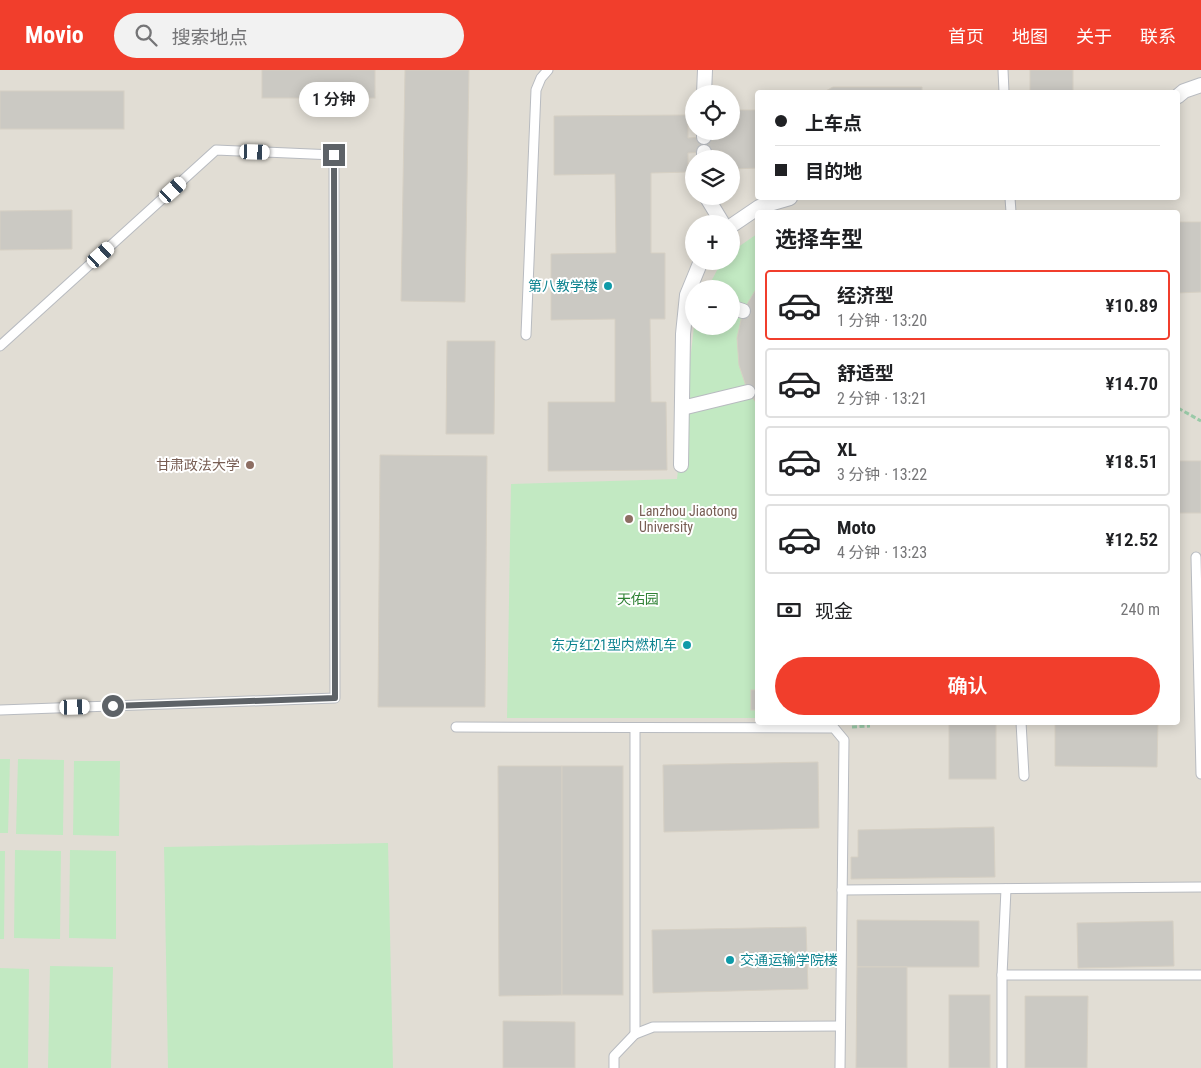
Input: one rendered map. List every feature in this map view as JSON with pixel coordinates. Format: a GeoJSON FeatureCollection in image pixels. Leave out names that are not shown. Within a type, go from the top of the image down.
{"type":"FeatureCollection","features":[{"type":"Feature","properties":{"kind":"street"},"geometry":{"type":"LineString","coordinates":[[704,70],[704,85]]}},
{"type":"Feature","properties":{"kind":"street"},"geometry":{"type":"LineString","coordinates":[[1180,94],[1201,85]]}},
{"type":"Feature","properties":{"kind":"street"},"geometry":{"type":"LineString","coordinates":[[740,220],[759,207],[783,200]]}},
{"type":"Feature","properties":{"kind":"street"},"geometry":{"type":"LineString","coordinates":[[681,464],[683,334],[685,323]]}},
{"type":"Feature","properties":{"kind":"street"},"geometry":{"type":"LineString","coordinates":[[682,408],[748,392]]}},
{"type":"Feature","properties":{"kind":"lane"},"geometry":{"type":"LineString","coordinates":[[526,335],[536,90],[541,78],[548,70]]}},
{"type":"Feature","properties":{"kind":"lane"},"geometry":{"type":"LineString","coordinates":[[1002,70],[1004,90]]}},
{"type":"Feature","properties":{"kind":"lane"},"geometry":{"type":"LineString","coordinates":[[0,346],[216,150],[334,155],[335,698],[0,710]]}},
{"type":"Feature","properties":{"kind":"lane"},"geometry":{"type":"LineString","coordinates":[[1196,557],[1201,774]]}},
{"type":"Feature","properties":{"kind":"lane"},"geometry":{"type":"LineString","coordinates":[[1022,725],[1024,776]]}},
{"type":"Feature","properties":{"kind":"lane"},"geometry":{"type":"LineString","coordinates":[[456,727],[834,728],[844,740],[840,1068]]}},
{"type":"Feature","properties":{"kind":"lane"},"geometry":{"type":"LineString","coordinates":[[635,728],[635,1034]]}},
{"type":"Feature","properties":{"kind":"lane"},"geometry":{"type":"LineString","coordinates":[[842,890],[1201,887]]}},
{"type":"Feature","properties":{"kind":"lane"},"geometry":{"type":"LineString","coordinates":[[1002,1068],[1002,975],[1006,889]]}},
{"type":"Feature","properties":{"kind":"lane"},"geometry":{"type":"LineString","coordinates":[[1002,975],[1201,975]]}},
{"type":"Feature","properties":{"kind":"lane"},"geometry":{"type":"LineString","coordinates":[[614,1068],[614,1056],[635,1034],[653,1027],[840,1026]]}},
{"type":"Feature","properties":{"kind":"path"},"geometry":{"type":"LineString","coordinates":[[1180,409],[1201,421]]}},
{"type":"Feature","properties":{"kind":"shaded area"},"geometry":{"type":"Polygon","coordinates":[[[0,70],[1201,70],[1201,1068],[0,1068],[0,70]]]}},
{"type":"Feature","properties":{"kind":"green space","name":"天佑园"},"geometry":{"type":"Polygon","coordinates":[[[755,235],[755,718],[507,718],[511,484],[677,479],[693,335],[740,335],[740,280],[712,280],[717,270],[740,270],[740,246],[755,235]]]}},
{"type":"Feature","properties":{"kind":"green space"},"geometry":{"type":"Polygon","coordinates":[[[0,759],[10,759],[8,833],[0,833],[0,759]]]}},
{"type":"Feature","properties":{"kind":"green space"},"geometry":{"type":"Polygon","coordinates":[[[18,759],[64,760],[63,835],[16,834],[18,759]]]}},
{"type":"Feature","properties":{"kind":"green space"},"geometry":{"type":"Polygon","coordinates":[[[74,761],[120,761],[119,836],[73,835],[74,761]]]}},
{"type":"Feature","properties":{"kind":"green space"},"geometry":{"type":"Polygon","coordinates":[[[388,843],[393,1068],[168,1068],[164,847],[388,843]]]}},
{"type":"Feature","properties":{"kind":"green space"},"geometry":{"type":"Polygon","coordinates":[[[15,850],[61,851],[60,939],[14,938],[15,850]]]}},
{"type":"Feature","properties":{"kind":"green space"},"geometry":{"type":"Polygon","coordinates":[[[70,850],[116,851],[116,939],[69,938],[70,850]]]}},
{"type":"Feature","properties":{"kind":"green space"},"geometry":{"type":"Polygon","coordinates":[[[0,851],[5,851],[4,939],[0,939],[0,851]]]}},
{"type":"Feature","properties":{"kind":"green space"},"geometry":{"type":"Polygon","coordinates":[[[50,966],[113,967],[111,1068],[48,1068],[50,966]]]}},
{"type":"Feature","properties":{"kind":"green space"},"geometry":{"type":"Polygon","coordinates":[[[0,968],[29,969],[28,1068],[0,1068],[0,968]]]}},
{"type":"Feature","properties":{"kind":"building"},"geometry":{"type":"Polygon","coordinates":[[[262,70],[375,70],[375,98],[262,98],[262,70]]]}},
{"type":"Feature","properties":{"kind":"building"},"geometry":{"type":"Polygon","coordinates":[[[405,70],[469,70],[465,302],[401,301],[405,70]]]}},
{"type":"Feature","properties":{"kind":"building"},"geometry":{"type":"Polygon","coordinates":[[[1030,70],[1073,70],[1073,90],[1030,90],[1030,70]]]}},
{"type":"Feature","properties":{"kind":"building"},"geometry":{"type":"Polygon","coordinates":[[[833,87],[922,87],[922,90],[828,90],[833,87]]]}},
{"type":"Feature","properties":{"kind":"building"},"geometry":{"type":"Polygon","coordinates":[[[0,91],[124,91],[124,129],[0,129],[0,91]]]}},
{"type":"Feature","properties":{"kind":"building","name":"第八教学楼"},"geometry":{"type":"Polygon","coordinates":[[[740,110],[755,110],[755,168],[740,169],[740,150],[685,150],[685,172],[651,173],[651,253],[665,253],[665,319],[650,319],[651,402],[666,402],[667,470],[548,471],[548,402],[615,402],[615,319],[551,320],[551,254],[616,253],[615,174],[554,175],[554,116],[685,115],[685,140],[740,140],[740,110]]]}},
{"type":"Feature","properties":{"kind":"building"},"geometry":{"type":"Polygon","coordinates":[[[72,210],[72,249],[0,250],[0,211],[72,210]]]}},
{"type":"Feature","properties":{"kind":"building"},"geometry":{"type":"Polygon","coordinates":[[[1180,222],[1201,222],[1201,292],[1180,293],[1180,222]]]}},
{"type":"Feature","properties":{"kind":"building"},"geometry":{"type":"Polygon","coordinates":[[[755,291],[755,401],[748,392],[739,365],[737,338],[738,335],[740,335],[743,311],[755,291]]]}},
{"type":"Feature","properties":{"kind":"building"},"geometry":{"type":"Polygon","coordinates":[[[447,341],[495,341],[494,434],[446,434],[447,341]]]}},
{"type":"Feature","properties":{"kind":"building"},"geometry":{"type":"Polygon","coordinates":[[[380,455],[487,456],[485,707],[378,707],[380,455]]]}},
{"type":"Feature","properties":{"kind":"building"},"geometry":{"type":"Polygon","coordinates":[[[1180,461],[1201,461],[1201,513],[1180,513],[1180,461]]]}},
{"type":"Feature","properties":{"kind":"building"},"geometry":{"type":"Polygon","coordinates":[[[751,690],[755,690],[755,710],[751,710],[751,690]]]}},
{"type":"Feature","properties":{"kind":"building"},"geometry":{"type":"Polygon","coordinates":[[[949,725],[996,725],[996,779],[949,779],[949,725]]]}},
{"type":"Feature","properties":{"kind":"building"},"geometry":{"type":"Polygon","coordinates":[[[1055,725],[1158,725],[1157,767],[1055,766],[1055,725]]]}},
{"type":"Feature","properties":{"kind":"building"},"geometry":{"type":"Polygon","coordinates":[[[818,762],[819,828],[664,832],[663,765],[818,762]]]}},
{"type":"Feature","properties":{"kind":"building"},"geometry":{"type":"Polygon","coordinates":[[[498,766],[562,766],[562,995],[499,996],[498,766]]]}},
{"type":"Feature","properties":{"kind":"building"},"geometry":{"type":"Polygon","coordinates":[[[562,766],[623,766],[623,995],[562,995],[562,766]]]}},
{"type":"Feature","properties":{"kind":"building"},"geometry":{"type":"Polygon","coordinates":[[[994,827],[995,877],[851,879],[851,857],[858,857],[858,830],[994,827]]]}},
{"type":"Feature","properties":{"kind":"building"},"geometry":{"type":"Polygon","coordinates":[[[857,920],[979,921],[979,967],[857,967],[857,920]]]}},
{"type":"Feature","properties":{"kind":"building"},"geometry":{"type":"Polygon","coordinates":[[[1173,921],[1174,966],[1078,968],[1077,923],[1173,921]]]}},
{"type":"Feature","properties":{"kind":"building","name":"交通运输学院楼"},"geometry":{"type":"Polygon","coordinates":[[[806,927],[808,989],[653,993],[652,930],[806,927]]]}},
{"type":"Feature","properties":{"kind":"building"},"geometry":{"type":"Polygon","coordinates":[[[857,967],[907,967],[907,1068],[856,1068],[857,967]]]}},
{"type":"Feature","properties":{"kind":"building"},"geometry":{"type":"Polygon","coordinates":[[[949,995],[990,995],[990,1068],[949,1068],[949,995]]]}},
{"type":"Feature","properties":{"kind":"building"},"geometry":{"type":"Polygon","coordinates":[[[1025,996],[1088,996],[1087,1068],[1025,1068],[1025,996]]]}},
{"type":"Feature","properties":{"kind":"building"},"geometry":{"type":"Polygon","coordinates":[[[503,1021],[575,1022],[575,1068],[503,1068],[503,1021]]]}},
{"type":"Feature","properties":{"kind":"place","name":"第八教学楼"},"geometry":{"type":"Point","coordinates":[608,286]}},
{"type":"Feature","properties":{"kind":"place","name":"甘肃政法大学"},"geometry":{"type":"Point","coordinates":[250,465]}},
{"type":"Feature","properties":{"kind":"place","name":"Lanzhou Jiaotong University"},"geometry":{"type":"Point","coordinates":[629,519]}},
{"type":"Feature","properties":{"kind":"place","name":"东方红21型内燃机车"},"geometry":{"type":"Point","coordinates":[687,645]}},
{"type":"Feature","properties":{"kind":"place","name":"交通运输学院楼"},"geometry":{"type":"Point","coordinates":[730,960]}},
{"type":"Feature","properties":{"kind":"route"},"geometry":{"type":"LineString","coordinates":[[113,706],[335,698],[334,155]]}}]}
